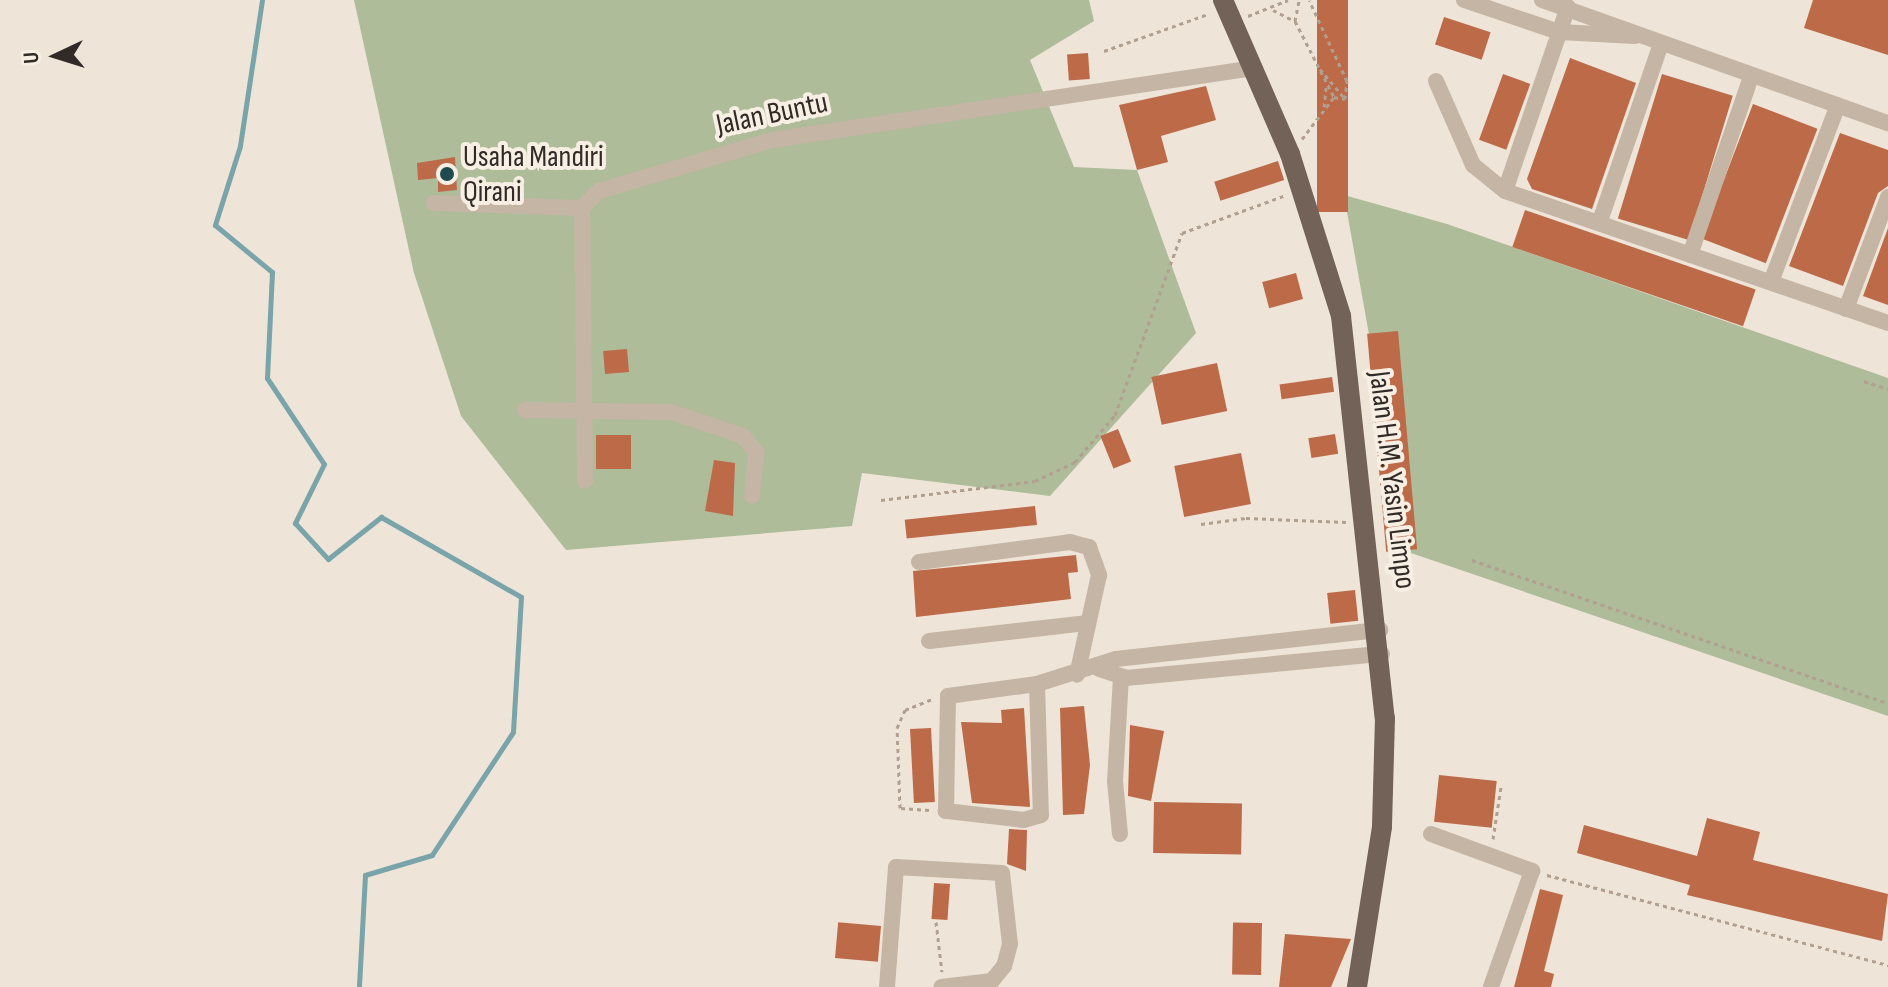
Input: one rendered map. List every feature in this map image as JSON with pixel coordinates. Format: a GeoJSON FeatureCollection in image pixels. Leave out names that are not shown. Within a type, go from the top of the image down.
{"type":"FeatureCollection","features":[{"type":"Feature","properties":{"kind":"main road","name":"Jalan H.M. Yasin Limpo"},"geometry":{"type":"LineString","coordinates":[[1228,9],[1290,154],[1337,297],[1382,654],[1382,827],[1357,987]]}},
{"type":"Feature","properties":{"kind":"street"},"geometry":{"type":"LineString","coordinates":[[1464,0],[1559,32],[1635,36]]}},
{"type":"Feature","properties":{"kind":"street"},"geometry":{"type":"LineString","coordinates":[[1525,21],[1532,0]]}},
{"type":"Feature","properties":{"kind":"street"},"geometry":{"type":"LineString","coordinates":[[1542,0],[1568,7],[1635,36],[1888,123]]}},
{"type":"Feature","properties":{"kind":"street"},"geometry":{"type":"LineString","coordinates":[[1505,191],[1568,7]]}},
{"type":"Feature","properties":{"kind":"street"},"geometry":{"type":"LineString","coordinates":[[1600,221],[1661,44]]}},
{"type":"Feature","properties":{"kind":"street","name":"Jalan Buntu"},"geometry":{"type":"LineString","coordinates":[[582,208],[615,183],[772,140],[1255,68]]}},
{"type":"Feature","properties":{"kind":"street"},"geometry":{"type":"LineString","coordinates":[[1690,255],[1751,77]]}},
{"type":"Feature","properties":{"kind":"street"},"geometry":{"type":"LineString","coordinates":[[1436,81],[1473,165],[1505,191],[1600,221],[1888,323]]}},
{"type":"Feature","properties":{"kind":"street"},"geometry":{"type":"LineString","coordinates":[[1771,282],[1838,105]]}},
{"type":"Feature","properties":{"kind":"street"},"geometry":{"type":"LineString","coordinates":[[1846,309],[1888,197]]}},
{"type":"Feature","properties":{"kind":"street"},"geometry":{"type":"LineString","coordinates":[[434,203],[582,208],[585,481]]}},
{"type":"Feature","properties":{"kind":"street"},"geometry":{"type":"LineString","coordinates":[[525,410],[583,406],[671,412],[743,436],[756,452],[752,496]]}},
{"type":"Feature","properties":{"kind":"street"},"geometry":{"type":"LineString","coordinates":[[919,562],[1079,543],[1094,555],[1099,575],[1077,675]]}},
{"type":"Feature","properties":{"kind":"street"},"geometry":{"type":"LineString","coordinates":[[929,641],[1088,623]]}},
{"type":"Feature","properties":{"kind":"street"},"geometry":{"type":"LineString","coordinates":[[1037,684],[1041,815],[1024,820],[946,811],[948,696],[1037,684],[1099,669],[1116,659],[1380,630]]}},
{"type":"Feature","properties":{"kind":"street"},"geometry":{"type":"LineString","coordinates":[[1099,669],[1121,677],[1382,654]]}},
{"type":"Feature","properties":{"kind":"street"},"geometry":{"type":"LineString","coordinates":[[1120,834],[1115,781],[1121,677]]}},
{"type":"Feature","properties":{"kind":"street"},"geometry":{"type":"LineString","coordinates":[[1431,834],[1532,871],[1491,987]]}},
{"type":"Feature","properties":{"kind":"street"},"geometry":{"type":"LineString","coordinates":[[887,987],[896,867],[1002,873],[1010,944],[1004,966],[992,981],[942,982]]}},
{"type":"Feature","properties":{"kind":"path"},"geometry":{"type":"LineString","coordinates":[[1273,10],[1288,0]]}},
{"type":"Feature","properties":{"kind":"path"},"geometry":{"type":"LineString","coordinates":[[1295,21],[1299,0]]}},
{"type":"Feature","properties":{"kind":"path"},"geometry":{"type":"LineString","coordinates":[[1309,0],[1347,81],[1345,99]]}},
{"type":"Feature","properties":{"kind":"path"},"geometry":{"type":"LineString","coordinates":[[1104,51],[1228,9],[1273,10],[1295,21],[1334,97],[1345,99]]}},
{"type":"Feature","properties":{"kind":"path"},"geometry":{"type":"LineString","coordinates":[[1318,66],[1345,99]]}},
{"type":"Feature","properties":{"kind":"path"},"geometry":{"type":"LineString","coordinates":[[1324,111],[1326,83]]}},
{"type":"Feature","properties":{"kind":"path"},"geometry":{"type":"LineString","coordinates":[[1290,154],[1334,97]]}},
{"type":"Feature","properties":{"kind":"path"},"geometry":{"type":"LineString","coordinates":[[881,500],[1035,481],[1075,462],[1115,415],[1182,233],[1303,190]]}},
{"type":"Feature","properties":{"kind":"path"},"geometry":{"type":"LineString","coordinates":[[1864,381],[1888,389]]}},
{"type":"Feature","properties":{"kind":"path"},"geometry":{"type":"LineString","coordinates":[[1201,524],[1246,518],[1366,521]]}},
{"type":"Feature","properties":{"kind":"path"},"geometry":{"type":"LineString","coordinates":[[1472,560],[1888,703]]}},
{"type":"Feature","properties":{"kind":"path"},"geometry":{"type":"LineString","coordinates":[[946,811],[900,808],[897,728],[915,703],[948,696]]}},
{"type":"Feature","properties":{"kind":"path"},"geometry":{"type":"LineString","coordinates":[[1491,854],[1501,787]]}},
{"type":"Feature","properties":{"kind":"path"},"geometry":{"type":"LineString","coordinates":[[1532,871],[1888,965]]}},
{"type":"Feature","properties":{"kind":"path"},"geometry":{"type":"LineString","coordinates":[[936,922],[942,982]]}},
{"type":"Feature","properties":{"kind":"green space"},"geometry":{"type":"Polygon","coordinates":[[[354,0],[1089,0],[1094,21],[1030,60],[1074,167],[1137,170],[1196,333],[1050,496],[862,473],[852,526],[566,550],[461,416],[414,273],[354,0]]]}},
{"type":"Feature","properties":{"kind":"green space"},"geometry":{"type":"Polygon","coordinates":[[[1344,195],[1447,224],[1888,378],[1888,716],[1408,552],[1344,195]]]}},
{"type":"Feature","properties":{"kind":"building"},"geometry":{"type":"Polygon","coordinates":[[[1317,0],[1348,0],[1348,212],[1317,212],[1317,0]]]}},
{"type":"Feature","properties":{"kind":"building"},"geometry":{"type":"Polygon","coordinates":[[[1813,0],[1888,0],[1888,55],[1804,28],[1813,0]]]}},
{"type":"Feature","properties":{"kind":"building"},"geometry":{"type":"Polygon","coordinates":[[[1444,17],[1491,32],[1482,60],[1435,45],[1444,17]]]}},
{"type":"Feature","properties":{"kind":"building"},"geometry":{"type":"Polygon","coordinates":[[[1088,53],[1090,79],[1069,80],[1067,54],[1088,53]]]}},
{"type":"Feature","properties":{"kind":"building"},"geometry":{"type":"Polygon","coordinates":[[[1570,58],[1636,83],[1592,209],[1532,189],[1527,179],[1570,58]]]}},
{"type":"Feature","properties":{"kind":"building"},"geometry":{"type":"Polygon","coordinates":[[[1503,74],[1530,84],[1506,150],[1479,140],[1503,74]]]}},
{"type":"Feature","properties":{"kind":"building"},"geometry":{"type":"Polygon","coordinates":[[[1662,74],[1733,96],[1689,240],[1618,218],[1662,74]]]}},
{"type":"Feature","properties":{"kind":"building"},"geometry":{"type":"Polygon","coordinates":[[[1206,86],[1216,120],[1161,136],[1168,162],[1137,170],[1119,105],[1206,86]]]}},
{"type":"Feature","properties":{"kind":"building"},"geometry":{"type":"Polygon","coordinates":[[[1753,104],[1817,129],[1766,263],[1701,238],[1753,104]]]}},
{"type":"Feature","properties":{"kind":"building"},"geometry":{"type":"Polygon","coordinates":[[[1840,133],[1888,150],[1888,186],[1878,193],[1843,286],[1789,266],[1840,133]]]}},
{"type":"Feature","properties":{"kind":"building"},"geometry":{"type":"Polygon","coordinates":[[[455,157],[457,190],[438,192],[438,178],[418,180],[417,163],[455,157]]]}},
{"type":"Feature","properties":{"kind":"building"},"geometry":{"type":"Polygon","coordinates":[[[1278,161],[1284,180],[1220,201],[1214,182],[1278,161]]]}},
{"type":"Feature","properties":{"kind":"building"},"geometry":{"type":"Polygon","coordinates":[[[1525,210],[1756,289],[1743,326],[1512,247],[1525,210]]]}},
{"type":"Feature","properties":{"kind":"building"},"geometry":{"type":"Polygon","coordinates":[[[1888,228],[1888,305],[1863,296],[1888,228]]]}},
{"type":"Feature","properties":{"kind":"building"},"geometry":{"type":"Polygon","coordinates":[[[1296,273],[1303,299],[1269,308],[1262,282],[1296,273]]]}},
{"type":"Feature","properties":{"kind":"building"},"geometry":{"type":"Polygon","coordinates":[[[1398,331],[1417,549],[1386,552],[1367,334],[1398,331]]]}},
{"type":"Feature","properties":{"kind":"building"},"geometry":{"type":"Polygon","coordinates":[[[627,349],[629,372],[605,374],[603,351],[627,349]]]}},
{"type":"Feature","properties":{"kind":"building"},"geometry":{"type":"Polygon","coordinates":[[[1217,363],[1227,411],[1162,425],[1151,377],[1217,363]]]}},
{"type":"Feature","properties":{"kind":"building"},"geometry":{"type":"Polygon","coordinates":[[[1332,377],[1334,392],[1282,399],[1280,384],[1332,377]]]}},
{"type":"Feature","properties":{"kind":"building"},"geometry":{"type":"Polygon","coordinates":[[[1118,429],[1131,461],[1113,469],[1100,436],[1118,429]]]}},
{"type":"Feature","properties":{"kind":"building"},"geometry":{"type":"Polygon","coordinates":[[[1335,434],[1338,454],[1311,458],[1308,438],[1335,434]]]}},
{"type":"Feature","properties":{"kind":"building"},"geometry":{"type":"Polygon","coordinates":[[[596,435],[631,435],[631,469],[596,469],[596,435]]]}},
{"type":"Feature","properties":{"kind":"building"},"geometry":{"type":"Polygon","coordinates":[[[1241,453],[1251,504],[1184,517],[1174,466],[1241,453]]]}},
{"type":"Feature","properties":{"kind":"building"},"geometry":{"type":"Polygon","coordinates":[[[714,460],[735,463],[733,516],[705,511],[714,460]]]}},
{"type":"Feature","properties":{"kind":"building"},"geometry":{"type":"Polygon","coordinates":[[[1035,506],[1037,525],[907,539],[905,520],[1035,506]]]}},
{"type":"Feature","properties":{"kind":"building"},"geometry":{"type":"Polygon","coordinates":[[[1076,555],[1078,572],[1068,573],[1071,599],[916,617],[913,571],[1076,555]]]}},
{"type":"Feature","properties":{"kind":"building"},"geometry":{"type":"Polygon","coordinates":[[[1355,590],[1358,621],[1330,624],[1327,593],[1355,590]]]}},
{"type":"Feature","properties":{"kind":"building"},"geometry":{"type":"Polygon","coordinates":[[[1084,706],[1090,765],[1084,814],[1063,815],[1060,708],[1084,706]]]}},
{"type":"Feature","properties":{"kind":"building"},"geometry":{"type":"Polygon","coordinates":[[[1024,708],[1030,807],[972,803],[961,722],[1002,723],[1001,710],[1024,708]]]}},
{"type":"Feature","properties":{"kind":"building"},"geometry":{"type":"Polygon","coordinates":[[[1130,725],[1164,731],[1151,801],[1128,796],[1130,725]]]}},
{"type":"Feature","properties":{"kind":"building"},"geometry":{"type":"Polygon","coordinates":[[[931,728],[935,802],[914,803],[910,729],[931,728]]]}},
{"type":"Feature","properties":{"kind":"building"},"geometry":{"type":"Polygon","coordinates":[[[1439,775],[1497,781],[1492,828],[1434,822],[1439,775]]]}},
{"type":"Feature","properties":{"kind":"building"},"geometry":{"type":"Polygon","coordinates":[[[1154,802],[1242,804],[1241,855],[1153,853],[1154,802]]]}},
{"type":"Feature","properties":{"kind":"building"},"geometry":{"type":"Polygon","coordinates":[[[1707,818],[1760,832],[1753,860],[1888,894],[1882,941],[1687,895],[1690,885],[1577,853],[1584,825],[1697,856],[1707,818]]]}},
{"type":"Feature","properties":{"kind":"building"},"geometry":{"type":"Polygon","coordinates":[[[1009,829],[1027,830],[1026,871],[1007,864],[1009,829]]]}},
{"type":"Feature","properties":{"kind":"building"},"geometry":{"type":"Polygon","coordinates":[[[934,883],[950,884],[947,920],[931,919],[934,883]]]}},
{"type":"Feature","properties":{"kind":"building"},"geometry":{"type":"Polygon","coordinates":[[[1540,889],[1563,895],[1544,971],[1554,974],[1551,987],[1514,987],[1540,889]]]}},
{"type":"Feature","properties":{"kind":"building"},"geometry":{"type":"Polygon","coordinates":[[[838,922],[881,926],[878,962],[835,958],[838,922]]]}},
{"type":"Feature","properties":{"kind":"building"},"geometry":{"type":"Polygon","coordinates":[[[1233,922],[1262,923],[1261,975],[1232,974],[1233,922]]]}},
{"type":"Feature","properties":{"kind":"building"},"geometry":{"type":"Polygon","coordinates":[[[1285,934],[1351,939],[1331,987],[1279,987],[1285,934]]]}},
{"type":"Feature","properties":{"kind":"waterway"},"geometry":{"type":"LineString","coordinates":[[262,0],[240,146],[215,225],[272,272],[267,378],[324,464],[295,523],[328,559],[381,517],[521,597],[513,732],[432,855],[365,875],[359,987]]}},
{"type":"Feature","properties":{"kind":"place","name":"Usaha Mandiri Qirani"},"geometry":{"type":"Point","coordinates":[447,174]}}]}
